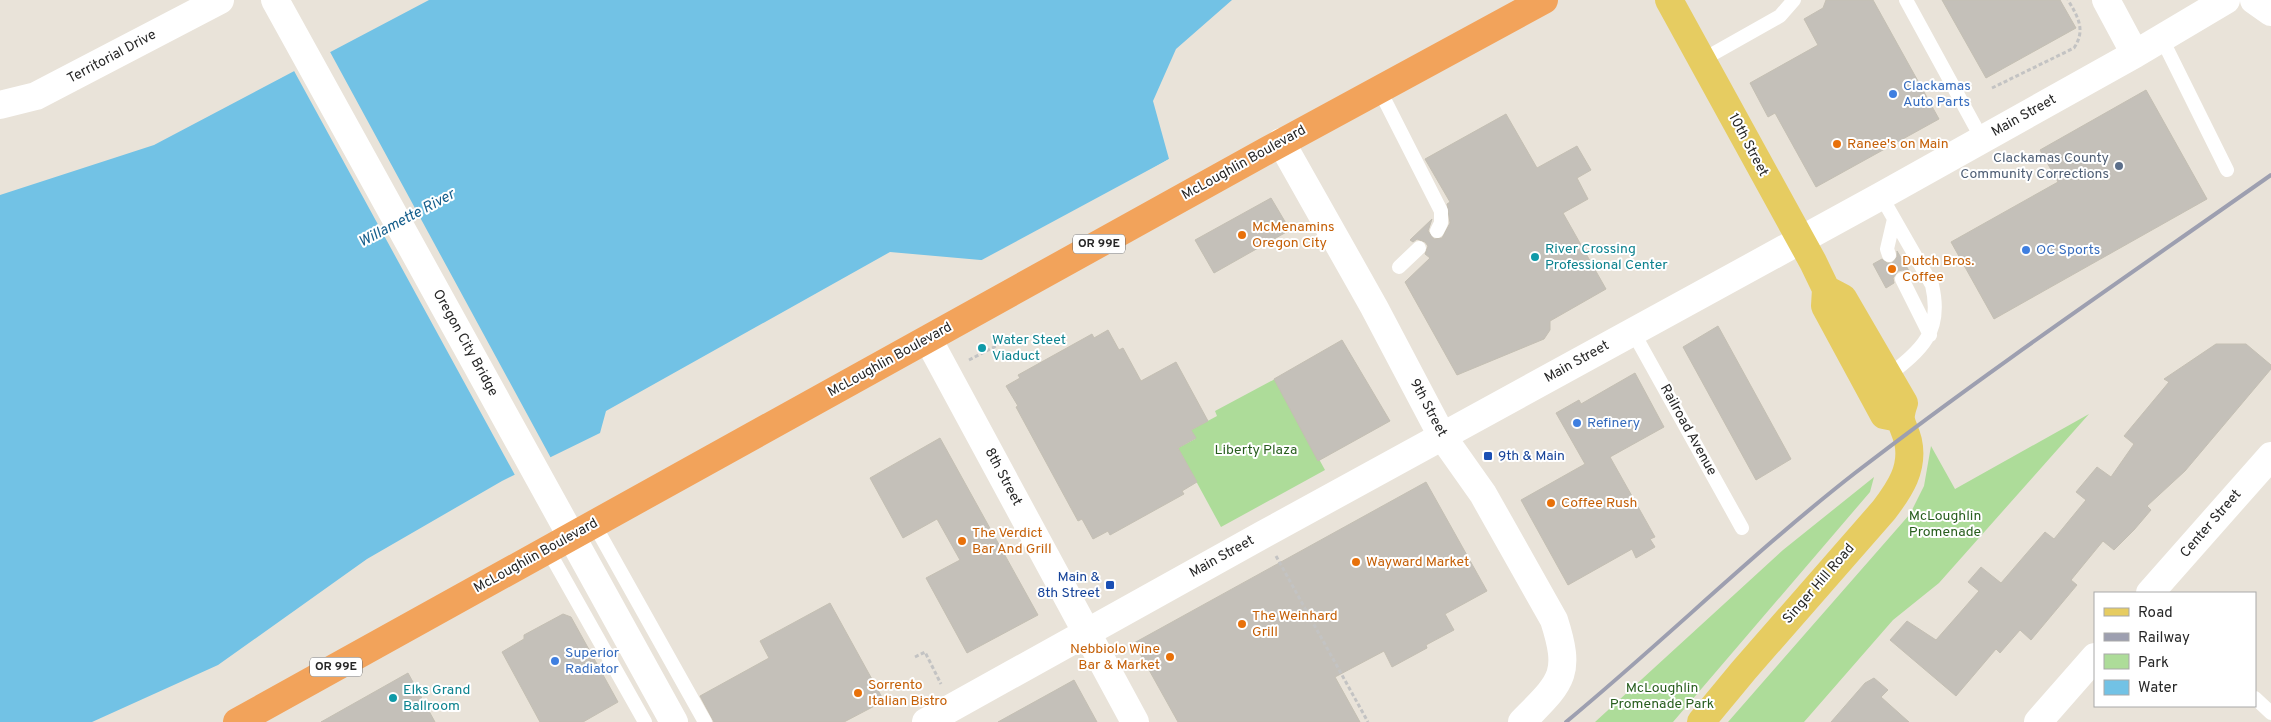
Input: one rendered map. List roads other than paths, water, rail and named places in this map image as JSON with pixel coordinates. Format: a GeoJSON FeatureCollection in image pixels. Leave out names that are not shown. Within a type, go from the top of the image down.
{"type":"FeatureCollection","features":[{"type":"Feature","properties":{"kind":"highway","name":"McLoughlin Boulevard"},"geometry":{"type":"LineString","coordinates":[[237,722],[1275,146],[1544,0]]}},
{"type":"Feature","properties":{"kind":"main road","name":"Territorial Drive"},"geometry":{"type":"LineString","coordinates":[[0,105],[36,96],[220,0]]}},
{"type":"Feature","properties":{"kind":"main road","name":"Oregon City Bridge"},"geometry":{"type":"LineString","coordinates":[[275,0],[674,722]]}},
{"type":"Feature","properties":{"kind":"main road","name":"10th Street"},"geometry":{"type":"LineString","coordinates":[[1669,0],[1802,240],[1826,290],[1825,306],[1884,415],[1902,426]]}},
{"type":"Feature","properties":{"kind":"main road"},"geometry":{"type":"LineString","coordinates":[[2106,0],[2135,54]]}},
{"type":"Feature","properties":{"kind":"main road","name":"Main Street"},"geometry":{"type":"LineString","coordinates":[[926,722],[1442,436],[1802,240],[1888,207],[1982,139],[2135,54],[2226,0]]}},
{"type":"Feature","properties":{"kind":"main road"},"geometry":{"type":"LineString","coordinates":[[2254,0],[2271,12]]}},
{"type":"Feature","properties":{"kind":"main road","name":"9th Street"},"geometry":{"type":"LineString","coordinates":[[1275,146],[1374,307],[1442,436],[1483,494],[1554,620],[1564,652],[1562,675],[1522,722]]}},
{"type":"Feature","properties":{"kind":"main road"},"geometry":{"type":"LineString","coordinates":[[1826,290],[1843,298],[1904,404],[1902,426]]}},
{"type":"Feature","properties":{"kind":"main road","name":"8th Street"},"geometry":{"type":"LineString","coordinates":[[929,338],[1135,722]]}},
{"type":"Feature","properties":{"kind":"main road","name":"Singer Hill Road"},"geometry":{"type":"LineString","coordinates":[[1702,722],[1744,670],[1896,495],[1908,464],[1909,452],[1902,426]]}},
{"type":"Feature","properties":{"kind":"main road","name":"Center Street"},"geometry":{"type":"LineString","coordinates":[[2151,592],[2271,456]]}},
{"type":"Feature","properties":{"kind":"main road"},"geometry":{"type":"LineString","coordinates":[[2038,722],[2094,658]]}},
{"type":"Feature","properties":{"kind":"lane"},"geometry":{"type":"LineString","coordinates":[[1702,60],[1780,16],[1794,0]]}},
{"type":"Feature","properties":{"kind":"lane"},"geometry":{"type":"LineString","coordinates":[[1906,0],[1982,139]]}},
{"type":"Feature","properties":{"kind":"lane"},"geometry":{"type":"LineString","coordinates":[[2162,38],[2227,170]]}},
{"type":"Feature","properties":{"kind":"lane"},"geometry":{"type":"LineString","coordinates":[[1379,89],[1441,211],[1442,223],[1437,231]]}},
{"type":"Feature","properties":{"kind":"lane"},"geometry":{"type":"LineString","coordinates":[[1888,207],[1887,249],[1889,255]]}},
{"type":"Feature","properties":{"kind":"lane"},"geometry":{"type":"LineString","coordinates":[[1888,207],[1932,285],[1935,310],[1930,335],[1920,349],[1888,376]]}},
{"type":"Feature","properties":{"kind":"lane"},"geometry":{"type":"LineString","coordinates":[[1399,267],[1419,248]]}},
{"type":"Feature","properties":{"kind":"lane"},"geometry":{"type":"LineString","coordinates":[[1902,279],[1930,335]]}},
{"type":"Feature","properties":{"kind":"lane","name":"Railroad Avenue"},"geometry":{"type":"LineString","coordinates":[[1634,332],[1742,528]]}},
{"type":"Feature","properties":{"kind":"lane"},"geometry":{"type":"LineString","coordinates":[[594,524],[706,722]]}},
{"type":"Feature","properties":{"kind":"lane"},"geometry":{"type":"LineString","coordinates":[[548,550],[645,722]]}},
{"type":"Feature","properties":{"kind":"lane"},"geometry":{"type":"LineString","coordinates":[[2256,699],[2271,713]]}},
{"type":"Feature","properties":{"kind":"water","name":"Willamette River"},"geometry":{"type":"Polygon","coordinates":[[[429,0],[1232,0],[1176,49],[1153,101],[1169,159],[992,261],[890,252],[606,411],[600,433],[502,481],[367,559],[218,665],[92,722],[0,722],[0,195],[154,145],[429,0]]]}},
{"type":"Feature","properties":{"kind":"railway"},"geometry":{"type":"LineString","coordinates":[[1566,722],[1781,533],[1855,473],[2009,359],[2271,175]]}},
{"type":"Feature","properties":{"kind":"place","name":"Clackamas Auto Parts"},"geometry":{"type":"Point","coordinates":[1893,94]}},
{"type":"Feature","properties":{"kind":"place","name":"Ranee's on Main"},"geometry":{"type":"Point","coordinates":[1837,144]}},
{"type":"Feature","properties":{"kind":"place","name":"Clackamas County Community Corrections"},"geometry":{"type":"Point","coordinates":[2119,166]}},
{"type":"Feature","properties":{"kind":"place","name":"McMenamins Oregon City"},"geometry":{"type":"Point","coordinates":[1242,235]}},
{"type":"Feature","properties":{"kind":"place","name":"OC Sports"},"geometry":{"type":"Point","coordinates":[2026,250]}},
{"type":"Feature","properties":{"kind":"place","name":"River Crossing Professional Center"},"geometry":{"type":"Point","coordinates":[1535,257]}},
{"type":"Feature","properties":{"kind":"place","name":"Dutch Bros. Coffee"},"geometry":{"type":"Point","coordinates":[1892,269]}},
{"type":"Feature","properties":{"kind":"place","name":"Water Steet Viaduct"},"geometry":{"type":"Point","coordinates":[982,348]}},
{"type":"Feature","properties":{"kind":"place","name":"Refinery"},"geometry":{"type":"Point","coordinates":[1577,423]}},
{"type":"Feature","properties":{"kind":"place","name":"9th & Main"},"geometry":{"type":"Point","coordinates":[1488,456]}},
{"type":"Feature","properties":{"kind":"place","name":"Coffee Rush"},"geometry":{"type":"Point","coordinates":[1551,503]}},
{"type":"Feature","properties":{"kind":"place","name":"The Verdict Bar And Grill"},"geometry":{"type":"Point","coordinates":[962,541]}},
{"type":"Feature","properties":{"kind":"place","name":"Wayward Market"},"geometry":{"type":"Point","coordinates":[1356,562]}},
{"type":"Feature","properties":{"kind":"place","name":"Main & 8th Street"},"geometry":{"type":"Point","coordinates":[1110,585]}},
{"type":"Feature","properties":{"kind":"place","name":"The Weinhard Grill"},"geometry":{"type":"Point","coordinates":[1242,624]}},
{"type":"Feature","properties":{"kind":"place","name":"Nebbiolo Wine Bar & Market"},"geometry":{"type":"Point","coordinates":[1170,657]}},
{"type":"Feature","properties":{"kind":"place","name":"Superior Radiator"},"geometry":{"type":"Point","coordinates":[555,661]}},
{"type":"Feature","properties":{"kind":"place","name":"Sorrento Italian Bistro"},"geometry":{"type":"Point","coordinates":[858,693]}},
{"type":"Feature","properties":{"kind":"place","name":"Elks Grand Ballroom"},"geometry":{"type":"Point","coordinates":[393,698]}},
{"type":"Feature","properties":{"kind":"park label","name":"Liberty Plaza"},"geometry":{"type":"Point","coordinates":[1256,450]}},
{"type":"Feature","properties":{"kind":"park label","name":"McLoughlin Promenade"},"geometry":{"type":"Point","coordinates":[1945,524]}},
{"type":"Feature","properties":{"kind":"park label","name":"McLoughlin Promenade Park"},"geometry":{"type":"Point","coordinates":[1662,696]}}]}
